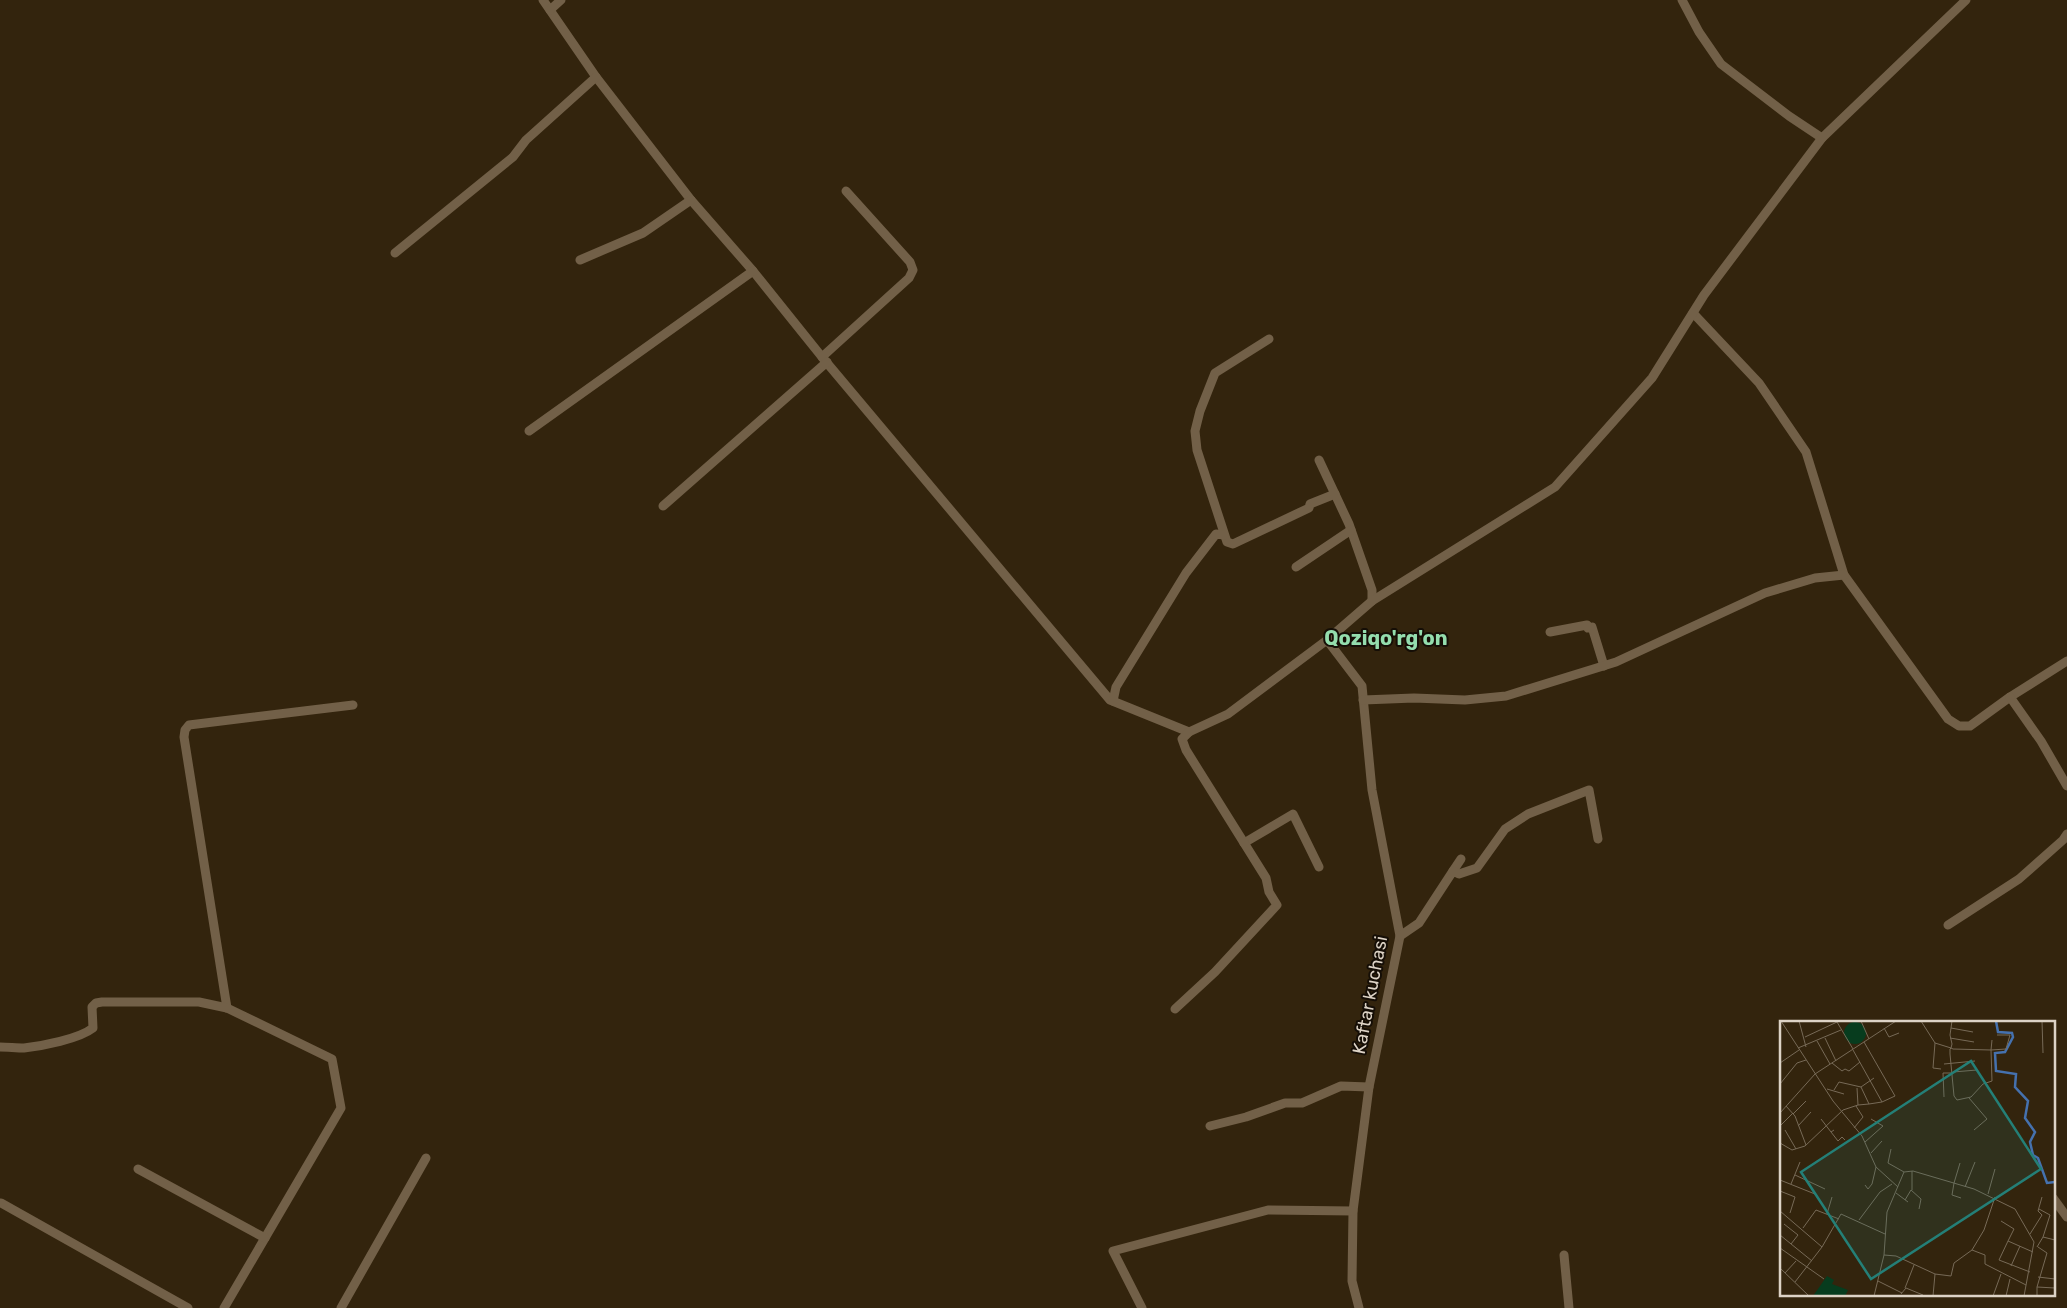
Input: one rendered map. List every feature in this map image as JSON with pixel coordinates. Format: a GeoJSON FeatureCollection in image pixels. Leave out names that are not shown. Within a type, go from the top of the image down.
{"type":"FeatureCollection","features":[{"type":"Feature","properties":{"kind":"street"},"geometry":{"type":"LineString","coordinates":[[544,0],[596,77],[691,200],[753,271],[825,360],[1104,692],[1113,701],[1189,732]]}},
{"type":"Feature","properties":{"kind":"street"},"geometry":{"type":"LineString","coordinates":[[550,10],[561,0]]}},
{"type":"Feature","properties":{"kind":"street"},"geometry":{"type":"LineString","coordinates":[[1682,0],[1699,32],[1721,64],[1789,116],[1822,138]]}},
{"type":"Feature","properties":{"kind":"street"},"geometry":{"type":"LineString","coordinates":[[1175,1009],[1215,972],[1277,905],[1269,892],[1266,878],[1186,750],[1182,739],[1189,732],[1228,714],[1327,640],[1372,601],[1555,487],[1652,378],[1704,295],[1822,138],[1966,0]]}},
{"type":"Feature","properties":{"kind":"street"},"geometry":{"type":"LineString","coordinates":[[395,253],[513,157],[526,140],[596,77]]}},
{"type":"Feature","properties":{"kind":"street"},"geometry":{"type":"LineString","coordinates":[[663,506],[825,360],[909,278],[912,270],[910,262],[846,191]]}},
{"type":"Feature","properties":{"kind":"street"},"geometry":{"type":"LineString","coordinates":[[580,260],[643,233],[691,200]]}},
{"type":"Feature","properties":{"kind":"street"},"geometry":{"type":"LineString","coordinates":[[529,431],[753,271]]}},
{"type":"Feature","properties":{"kind":"street"},"geometry":{"type":"LineString","coordinates":[[1693,313],[1759,383],[1806,452],[1844,575],[1948,719],[1959,726],[1970,726],[2010,697],[2067,661]]}},
{"type":"Feature","properties":{"kind":"street"},"geometry":{"type":"LineString","coordinates":[[1269,338],[1215,373],[1200,411],[1195,431],[1197,450],[1224,535],[1227,542],[1233,544],[1309,508],[1310,504],[1335,494]]}},
{"type":"Feature","properties":{"kind":"street"},"geometry":{"type":"LineString","coordinates":[[1319,460],[1351,530],[1372,590],[1372,601]]}},
{"type":"Feature","properties":{"kind":"street"},"geometry":{"type":"LineString","coordinates":[[1296,567],[1351,530]]}},
{"type":"Feature","properties":{"kind":"street"},"geometry":{"type":"LineString","coordinates":[[1113,701],[1116,687],[1186,573],[1216,534],[1224,535]]}},
{"type":"Feature","properties":{"kind":"street"},"geometry":{"type":"LineString","coordinates":[[1363,700],[1414,698],[1465,700],[1506,696],[1604,666],[1765,593],[1815,578],[1844,575]]}},
{"type":"Feature","properties":{"kind":"street"},"geometry":{"type":"LineString","coordinates":[[1550,632],[1587,624],[1588,628],[1592,627],[1604,666]]}},
{"type":"Feature","properties":{"kind":"street","name":"Kaftar kuchasi"},"geometry":{"type":"LineString","coordinates":[[1327,640],[1362,686],[1372,790],[1400,936],[1369,1087],[1353,1211],[1352,1281],[1359,1308]]}},
{"type":"Feature","properties":{"kind":"street"},"geometry":{"type":"LineString","coordinates":[[2010,697],[2041,741],[2067,786]]}},
{"type":"Feature","properties":{"kind":"street"},"geometry":{"type":"LineString","coordinates":[[227,1008],[184,737],[185,730],[189,725],[353,705]]}},
{"type":"Feature","properties":{"kind":"street"},"geometry":{"type":"LineString","coordinates":[[1453,871],[1459,874],[1477,868],[1505,829],[1528,814],[1584,790],[1589,790],[1598,839]]}},
{"type":"Feature","properties":{"kind":"street"},"geometry":{"type":"LineString","coordinates":[[1244,842],[1293,814],[1319,867]]}},
{"type":"Feature","properties":{"kind":"street"},"geometry":{"type":"LineString","coordinates":[[1948,925],[2019,880],[2063,840],[2067,834]]}},
{"type":"Feature","properties":{"kind":"street"},"geometry":{"type":"LineString","coordinates":[[1400,936],[1419,923],[1461,859]]}},
{"type":"Feature","properties":{"kind":"street"},"geometry":{"type":"LineString","coordinates":[[0,1046],[24,1048],[70,1039],[88,1033],[93,1028],[92,1007],[96,1003],[199,1002],[227,1008],[332,1059],[341,1108],[224,1308]]}},
{"type":"Feature","properties":{"kind":"street"},"geometry":{"type":"LineString","coordinates":[[1210,1126],[1246,1117],[1285,1103],[1302,1103],[1341,1086],[1369,1087]]}},
{"type":"Feature","properties":{"kind":"street"},"geometry":{"type":"LineString","coordinates":[[341,1308],[426,1158]]}},
{"type":"Feature","properties":{"kind":"street"},"geometry":{"type":"LineString","coordinates":[[138,1169],[265,1238]]}},
{"type":"Feature","properties":{"kind":"street"},"geometry":{"type":"LineString","coordinates":[[2054,1199],[2067,1217]]}},
{"type":"Feature","properties":{"kind":"street"},"geometry":{"type":"LineString","coordinates":[[1,1202],[188,1308]]}},
{"type":"Feature","properties":{"kind":"street"},"geometry":{"type":"LineString","coordinates":[[1142,1308],[1113,1251],[1268,1210],[1353,1211]]}},
{"type":"Feature","properties":{"kind":"street"},"geometry":{"type":"LineString","coordinates":[[1564,1254],[1569,1308]]}},
{"type":"Feature","properties":{"kind":"district","name":"Qoziqo'rg'on"},"geometry":{"type":"Point","coordinates":[1386,638]}}]}
